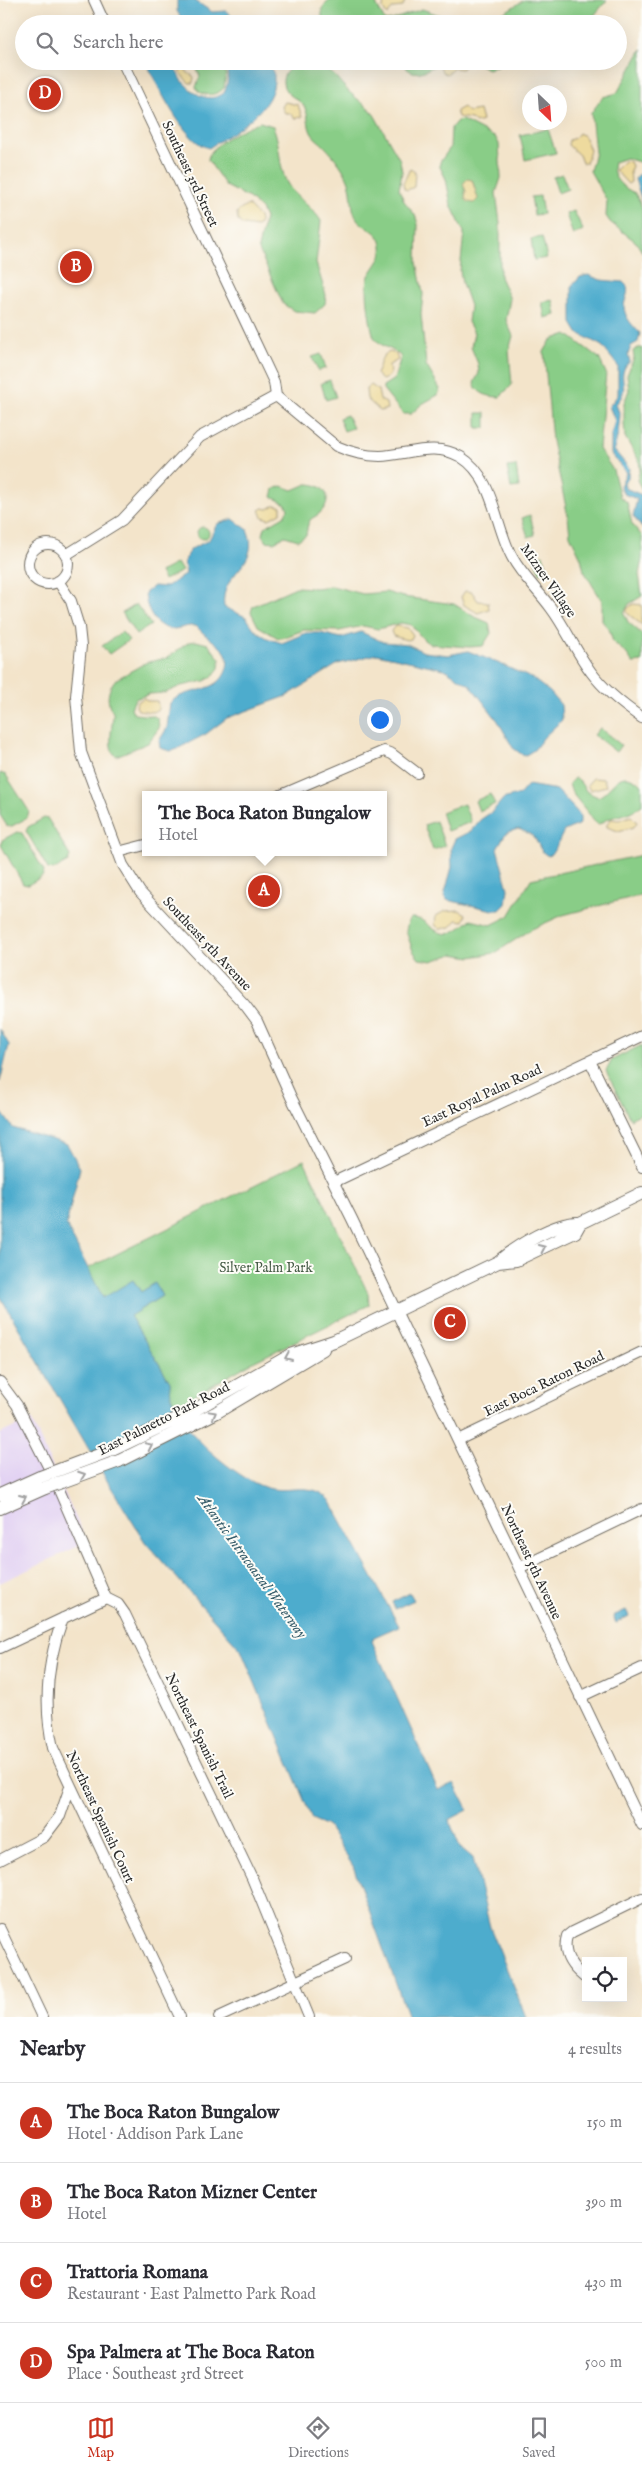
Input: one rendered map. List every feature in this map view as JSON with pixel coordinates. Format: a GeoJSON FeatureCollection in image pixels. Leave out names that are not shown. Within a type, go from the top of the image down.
{"type":"FeatureCollection","features":[{"type":"Feature","properties":{"kind":"main road","name":"East Palmetto Park Road"},"geometry":{"type":"LineString","coordinates":[[0,1495],[119,1461],[179,1432],[243,1389],[298,1365],[334,1341],[498,1262],[512,1250],[543,1234],[570,1222],[580,1223],[642,1193]]}},
{"type":"Feature","properties":{"kind":"main road","name":"East Palmetto Park Road"},"geometry":{"type":"LineString","coordinates":[[0,1508],[43,1483]]}},
{"type":"Feature","properties":{"kind":"street"},"geometry":{"type":"LineString","coordinates":[[94,0],[101,15]]}},
{"type":"Feature","properties":{"kind":"street","name":"Southeast 3rd Street"},"geometry":{"type":"LineString","coordinates":[[126,70],[233,299],[274,382],[276,396]]}},
{"type":"Feature","properties":{"kind":"street"},"geometry":{"type":"LineString","coordinates":[[66,555],[122,520],[200,437],[276,396]]}},
{"type":"Feature","properties":{"kind":"street","name":"Mizner Village"},"geometry":{"type":"LineString","coordinates":[[276,396],[336,446],[345,450],[379,456],[441,449],[462,457],[470,464],[484,483],[501,535],[522,573],[551,608],[592,673],[610,693],[642,718]]}},
{"type":"Feature","properties":{"kind":"street"},"geometry":{"type":"LineString","coordinates":[[46,544],[58,546],[66,555],[66,572],[58,581],[46,584],[34,578],[30,573],[28,561],[34,549],[46,544]]}},
{"type":"Feature","properties":{"kind":"street","name":"Southeast 5th Avenue"},"geometry":{"type":"LineString","coordinates":[[58,581],[71,601],[80,627],[81,646],[76,696],[81,752],[127,874],[140,892],[253,1015],[290,1097],[334,1182],[396,1311]]}},
{"type":"Feature","properties":{"kind":"street"},"geometry":{"type":"LineString","coordinates":[[290,791],[384,751],[392,754],[417,773]]}},
{"type":"Feature","properties":{"kind":"street"},"geometry":{"type":"LineString","coordinates":[[118,852],[142,846]]}},
{"type":"Feature","properties":{"kind":"street","name":"East Royal Palm Road"},"geometry":{"type":"LineString","coordinates":[[334,1182],[642,1036]]}},
{"type":"Feature","properties":{"kind":"street"},"geometry":{"type":"LineString","coordinates":[[590,1061],[642,1167]]}},
{"type":"Feature","properties":{"kind":"street","name":"Northeast 5th Avenue"},"geometry":{"type":"LineString","coordinates":[[396,1311],[642,1825]]}},
{"type":"Feature","properties":{"kind":"street","name":"East Boca Raton Road"},"geometry":{"type":"LineString","coordinates":[[458,1440],[642,1352]]}},
{"type":"Feature","properties":{"kind":"street","name":"Northeast Spanish Trail"},"geometry":{"type":"LineString","coordinates":[[0,1382],[4,1392],[17,1405],[53,1476],[106,1598],[118,1604],[125,1614],[252,1878],[309,2017]]}},
{"type":"Feature","properties":{"kind":"street"},"geometry":{"type":"LineString","coordinates":[[519,1568],[642,1509]]}},
{"type":"Feature","properties":{"kind":"street"},"geometry":{"type":"LineString","coordinates":[[0,1648],[106,1598]]}},
{"type":"Feature","properties":{"kind":"street","name":"Northeast Spanish Court"},"geometry":{"type":"LineString","coordinates":[[63,1618],[52,1652],[48,1674],[47,1719],[53,1748],[180,2017]]}},
{"type":"Feature","properties":{"kind":"street"},"geometry":{"type":"LineString","coordinates":[[580,1697],[642,1668]]}},
{"type":"Feature","properties":{"kind":"street"},"geometry":{"type":"LineString","coordinates":[[0,1860],[44,1837],[55,1823],[70,1787]]}},
{"type":"Feature","properties":{"kind":"street"},"geometry":{"type":"LineString","coordinates":[[582,1975],[575,1970],[565,1952],[567,1936],[642,1898]]}},
{"type":"Feature","properties":{"kind":"street"},"geometry":{"type":"LineString","coordinates":[[0,1929],[42,2017]]}},
{"type":"Feature","properties":{"kind":"street"},"geometry":{"type":"LineString","coordinates":[[219,2017],[345,1959]]}},
{"type":"Feature","properties":{"kind":"shaded area"},"geometry":{"type":"Polygon","coordinates":[[[31,1419],[87,1542],[0,1583],[0,1434],[31,1419]]]}},
{"type":"Feature","properties":{"kind":"green space"},"geometry":{"type":"Polygon","coordinates":[[[328,0],[374,0],[382,15],[322,15],[322,9],[328,0]]]}},
{"type":"Feature","properties":{"kind":"green space"},"geometry":{"type":"Polygon","coordinates":[[[524,0],[607,0],[594,15],[496,15],[505,12],[524,0]]]}},
{"type":"Feature","properties":{"kind":"green space"},"geometry":{"type":"Polygon","coordinates":[[[422,9],[439,15],[406,15],[422,9]]]}},
{"type":"Feature","properties":{"kind":"green space"},"geometry":{"type":"Polygon","coordinates":[[[642,49],[642,163],[626,158],[614,162],[613,168],[618,182],[635,193],[642,207],[642,252],[636,242],[610,222],[606,216],[607,201],[590,171],[595,152],[591,113],[603,97],[617,93],[642,49]]]}},
{"type":"Feature","properties":{"kind":"green space"},"geometry":{"type":"Polygon","coordinates":[[[197,70],[224,70],[226,74],[224,88],[212,94],[201,93],[196,87],[200,76],[197,70]]]}},
{"type":"Feature","properties":{"kind":"green space"},"geometry":{"type":"Polygon","coordinates":[[[288,70],[328,70],[349,92],[372,111],[400,160],[402,172],[399,189],[404,201],[415,215],[418,224],[417,262],[423,294],[421,314],[426,365],[440,389],[438,395],[422,404],[411,414],[403,414],[383,389],[383,386],[394,379],[401,357],[395,351],[376,340],[371,324],[367,288],[369,276],[381,254],[382,245],[380,239],[376,233],[357,219],[353,210],[347,177],[339,163],[312,134],[305,108],[284,88],[283,83],[288,70]]]}},
{"type":"Feature","properties":{"kind":"green space"},"geometry":{"type":"Polygon","coordinates":[[[409,70],[427,70],[416,73],[409,70]]]}},
{"type":"Feature","properties":{"kind":"green space"},"geometry":{"type":"Polygon","coordinates":[[[462,120],[496,138],[499,144],[501,178],[496,193],[500,223],[500,277],[510,299],[506,320],[513,336],[509,350],[512,385],[500,397],[484,394],[478,390],[474,383],[479,373],[478,364],[471,347],[474,333],[468,322],[470,306],[460,271],[464,232],[451,205],[446,179],[440,167],[440,162],[450,148],[451,128],[457,121],[462,120]],[[466,180],[465,195],[475,189],[472,180],[466,180]]]}},
{"type":"Feature","properties":{"kind":"green space"},"geometry":{"type":"Polygon","coordinates":[[[260,122],[273,126],[282,169],[290,188],[321,221],[316,263],[326,295],[325,304],[315,313],[294,311],[283,304],[258,248],[265,218],[261,209],[249,198],[226,186],[208,160],[214,148],[221,142],[260,122]]]}},
{"type":"Feature","properties":{"kind":"green space"},"geometry":{"type":"Polygon","coordinates":[[[548,130],[556,153],[525,160],[520,135],[548,130]]]}},
{"type":"Feature","properties":{"kind":"green space"},"geometry":{"type":"Polygon","coordinates":[[[562,174],[568,189],[558,193],[553,177],[562,174]]]}},
{"type":"Feature","properties":{"kind":"green space"},"geometry":{"type":"Polygon","coordinates":[[[540,196],[543,214],[534,215],[531,197],[540,196]]]}},
{"type":"Feature","properties":{"kind":"green space"},"geometry":{"type":"Polygon","coordinates":[[[574,211],[583,230],[573,235],[566,214],[574,211]]]}},
{"type":"Feature","properties":{"kind":"green space"},"geometry":{"type":"Polygon","coordinates":[[[542,237],[547,258],[534,260],[531,239],[542,237]]]}},
{"type":"Feature","properties":{"kind":"green space"},"geometry":{"type":"Polygon","coordinates":[[[553,300],[556,315],[545,318],[542,302],[553,300]]]}},
{"type":"Feature","properties":{"kind":"green space"},"geometry":{"type":"Polygon","coordinates":[[[567,334],[599,358],[606,373],[599,449],[613,470],[620,497],[627,502],[632,524],[642,536],[642,559],[639,574],[642,596],[629,604],[624,613],[628,622],[642,634],[642,662],[633,663],[626,653],[613,642],[609,629],[602,621],[602,601],[584,571],[581,558],[570,535],[552,441],[544,352],[551,340],[567,334]]]}},
{"type":"Feature","properties":{"kind":"green space"},"geometry":{"type":"Polygon","coordinates":[[[642,348],[642,490],[637,480],[640,469],[639,461],[625,437],[624,422],[624,403],[629,390],[627,375],[634,358],[633,351],[642,348]]]}},
{"type":"Feature","properties":{"kind":"green space"},"geometry":{"type":"Polygon","coordinates":[[[321,354],[326,368],[318,371],[312,357],[321,354]]]}},
{"type":"Feature","properties":{"kind":"green space"},"geometry":{"type":"Polygon","coordinates":[[[330,380],[336,397],[326,400],[321,383],[330,380]]]}},
{"type":"Feature","properties":{"kind":"green space"},"geometry":{"type":"Polygon","coordinates":[[[477,413],[486,413],[486,428],[477,428],[477,413]]]}},
{"type":"Feature","properties":{"kind":"green space"},"geometry":{"type":"Polygon","coordinates":[[[347,415],[353,428],[344,431],[339,418],[347,415]]]}},
{"type":"Feature","properties":{"kind":"green space"},"geometry":{"type":"Polygon","coordinates":[[[516,466],[519,487],[511,488],[507,467],[516,466]]]}},
{"type":"Feature","properties":{"kind":"green space"},"geometry":{"type":"Polygon","coordinates":[[[307,484],[323,489],[326,493],[327,503],[320,513],[309,522],[306,535],[298,540],[285,536],[274,542],[266,541],[263,535],[265,527],[284,516],[288,509],[286,504],[272,497],[274,489],[282,486],[293,490],[307,484]]]}},
{"type":"Feature","properties":{"kind":"green space"},"geometry":{"type":"Polygon","coordinates":[[[530,515],[535,535],[528,537],[522,518],[530,515]]]}},
{"type":"Feature","properties":{"kind":"green space"},"geometry":{"type":"Polygon","coordinates":[[[203,527],[209,533],[203,539],[197,533],[203,527]]]}},
{"type":"Feature","properties":{"kind":"green space"},"geometry":{"type":"Polygon","coordinates":[[[543,555],[549,571],[540,573],[534,558],[543,555]]]}},
{"type":"Feature","properties":{"kind":"green space"},"geometry":{"type":"Polygon","coordinates":[[[177,563],[182,571],[164,580],[160,572],[177,563]]]}},
{"type":"Feature","properties":{"kind":"green space"},"geometry":{"type":"Polygon","coordinates":[[[332,586],[363,594],[386,592],[403,597],[454,604],[489,623],[491,633],[483,646],[469,647],[430,644],[411,625],[401,623],[378,629],[363,626],[339,631],[304,630],[278,638],[258,626],[251,612],[253,606],[296,587],[315,588],[332,586]]]}},
{"type":"Feature","properties":{"kind":"green space"},"geometry":{"type":"Polygon","coordinates":[[[136,604],[151,625],[136,635],[122,613],[136,604]]]}},
{"type":"Feature","properties":{"kind":"green space"},"geometry":{"type":"Polygon","coordinates":[[[122,632],[129,640],[109,654],[102,646],[122,632]]]}},
{"type":"Feature","properties":{"kind":"green space"},"geometry":{"type":"Polygon","coordinates":[[[196,641],[208,644],[220,659],[219,668],[213,676],[205,681],[181,686],[165,693],[149,694],[135,699],[131,708],[134,714],[154,716],[158,719],[159,728],[148,743],[116,756],[111,748],[113,714],[108,700],[110,689],[115,680],[147,662],[167,658],[189,642],[196,641]]]}},
{"type":"Feature","properties":{"kind":"green space"},"geometry":{"type":"Polygon","coordinates":[[[600,728],[621,745],[616,752],[594,735],[600,728]]]}},
{"type":"Feature","properties":{"kind":"green space"},"geometry":{"type":"Polygon","coordinates":[[[0,773],[6,775],[29,811],[27,818],[12,826],[7,826],[0,815],[0,773]]]}},
{"type":"Feature","properties":{"kind":"green space"},"geometry":{"type":"Polygon","coordinates":[[[627,777],[634,779],[642,785],[642,805],[631,812],[597,824],[572,793],[569,784],[574,778],[578,779],[587,792],[598,797],[604,794],[617,780],[627,777]]]}},
{"type":"Feature","properties":{"kind":"green space"},"geometry":{"type":"Polygon","coordinates":[[[490,794],[495,804],[479,811],[475,801],[490,794]]]}},
{"type":"Feature","properties":{"kind":"green space"},"geometry":{"type":"Polygon","coordinates":[[[464,804],[471,822],[447,831],[441,812],[464,804]]]}},
{"type":"Feature","properties":{"kind":"green space"},"geometry":{"type":"Polygon","coordinates":[[[44,818],[48,819],[70,856],[68,862],[53,870],[48,869],[26,831],[28,827],[44,818]]]}},
{"type":"Feature","properties":{"kind":"green space"},"geometry":{"type":"Polygon","coordinates":[[[436,821],[445,846],[433,850],[424,825],[436,821]]]}},
{"type":"Feature","properties":{"kind":"green space"},"geometry":{"type":"Polygon","coordinates":[[[17,832],[22,833],[44,871],[43,876],[28,885],[23,884],[1,845],[2,840],[17,832]]]}},
{"type":"Feature","properties":{"kind":"green space"},"geometry":{"type":"Polygon","coordinates":[[[642,855],[642,894],[563,915],[532,929],[495,953],[471,957],[453,954],[432,961],[419,959],[413,951],[406,931],[408,921],[411,918],[422,920],[435,930],[445,933],[454,932],[471,920],[491,925],[509,916],[531,879],[642,855]]]}},
{"type":"Feature","properties":{"kind":"green space"},"geometry":{"type":"Polygon","coordinates":[[[642,1045],[642,1113],[630,1119],[606,1071],[612,1060],[642,1045]]]}},
{"type":"Feature","properties":{"kind":"green space","name":"Silver Palm Park"},"geometry":{"type":"Polygon","coordinates":[[[304,1160],[368,1293],[369,1305],[251,1363],[176,1406],[170,1395],[170,1382],[130,1316],[162,1296],[155,1284],[141,1292],[133,1280],[104,1298],[87,1269],[304,1160]]]}},
{"type":"Feature","properties":{"kind":"sand"},"geometry":{"type":"Polygon","coordinates":[[[384,0],[405,0],[403,7],[393,8],[387,15],[383,9],[384,0]]]}},
{"type":"Feature","properties":{"kind":"sand"},"geometry":{"type":"Polygon","coordinates":[[[180,70],[186,70],[194,77],[193,83],[189,83],[180,70]]]}},
{"type":"Feature","properties":{"kind":"sand"},"geometry":{"type":"Polygon","coordinates":[[[441,70],[452,70],[447,74],[441,70]]]}},
{"type":"Feature","properties":{"kind":"sand"},"geometry":{"type":"Polygon","coordinates":[[[285,102],[298,105],[302,117],[295,118],[290,113],[285,113],[282,107],[285,102]]]}},
{"type":"Feature","properties":{"kind":"sand"},"geometry":{"type":"Polygon","coordinates":[[[463,107],[468,112],[479,110],[482,121],[476,123],[471,119],[458,117],[456,111],[463,107]]]}},
{"type":"Feature","properties":{"kind":"sand"},"geometry":{"type":"Polygon","coordinates":[[[579,133],[584,136],[590,150],[586,163],[582,163],[579,155],[568,145],[569,140],[575,138],[579,133]]]}},
{"type":"Feature","properties":{"kind":"sand"},"geometry":{"type":"Polygon","coordinates":[[[624,161],[630,162],[632,166],[630,171],[631,182],[628,184],[615,170],[624,161]]]}},
{"type":"Feature","properties":{"kind":"sand"},"geometry":{"type":"Polygon","coordinates":[[[410,169],[415,172],[414,187],[407,190],[404,188],[403,183],[410,169]]]}},
{"type":"Feature","properties":{"kind":"sand"},"geometry":{"type":"Polygon","coordinates":[[[467,179],[472,180],[478,199],[474,203],[468,202],[465,198],[466,191],[463,184],[467,179]]]}},
{"type":"Feature","properties":{"kind":"sand"},"geometry":{"type":"Polygon","coordinates":[[[248,205],[259,217],[260,222],[257,227],[243,225],[238,221],[237,212],[248,205]]]}},
{"type":"Feature","properties":{"kind":"sand"},"geometry":{"type":"Polygon","coordinates":[[[386,353],[396,354],[398,360],[389,365],[390,374],[382,380],[376,374],[382,358],[386,353]]]}},
{"type":"Feature","properties":{"kind":"sand"},"geometry":{"type":"Polygon","coordinates":[[[371,385],[378,390],[380,400],[386,403],[387,409],[380,411],[367,399],[366,389],[371,385]]]}},
{"type":"Feature","properties":{"kind":"sand"},"geometry":{"type":"Polygon","coordinates":[[[275,505],[281,506],[281,513],[269,519],[263,517],[260,510],[262,508],[268,509],[275,505]]]}},
{"type":"Feature","properties":{"kind":"sand"},"geometry":{"type":"Polygon","coordinates":[[[465,591],[472,592],[478,601],[488,602],[489,609],[478,613],[464,605],[461,597],[465,591]]]}},
{"type":"Feature","properties":{"kind":"sand"},"geometry":{"type":"Polygon","coordinates":[[[633,604],[642,605],[642,625],[627,613],[627,609],[633,604]]]}},
{"type":"Feature","properties":{"kind":"sand"},"geometry":{"type":"Polygon","coordinates":[[[395,626],[408,628],[413,635],[411,639],[407,640],[393,636],[391,631],[395,626]]]}},
{"type":"Feature","properties":{"kind":"sand"},"geometry":{"type":"Polygon","coordinates":[[[144,698],[148,701],[157,701],[159,709],[152,712],[138,710],[137,702],[144,698]]]}},
{"type":"Feature","properties":{"kind":"sand"},"geometry":{"type":"Polygon","coordinates":[[[593,778],[604,779],[606,786],[590,790],[587,785],[593,778]]]}},
{"type":"Feature","properties":{"kind":"sand"},"geometry":{"type":"Polygon","coordinates":[[[631,816],[637,822],[634,827],[618,831],[607,827],[611,819],[619,820],[631,816]]]}},
{"type":"Feature","properties":{"kind":"sand"},"geometry":{"type":"Polygon","coordinates":[[[459,910],[466,914],[464,921],[457,920],[451,927],[440,929],[435,925],[436,916],[445,911],[459,910]]]}},
{"type":"Feature","properties":{"kind":"water"},"geometry":{"type":"Polygon","coordinates":[[[177,0],[194,0],[212,12],[226,11],[231,15],[179,15],[177,11],[177,0]]]}},
{"type":"Feature","properties":{"kind":"water"},"geometry":{"type":"Polygon","coordinates":[[[150,70],[176,70],[185,84],[199,95],[207,98],[216,97],[224,93],[227,85],[227,70],[272,70],[274,75],[273,87],[261,109],[241,127],[209,148],[190,136],[172,111],[150,70]]]}},
{"type":"Feature","properties":{"kind":"water"},"geometry":{"type":"Polygon","coordinates":[[[642,171],[642,201],[635,179],[642,171]]]}},
{"type":"Feature","properties":{"kind":"water"},"geometry":{"type":"Polygon","coordinates":[[[588,275],[601,280],[623,282],[627,286],[628,291],[624,310],[629,321],[640,333],[638,342],[631,346],[628,355],[630,361],[625,366],[623,372],[624,389],[616,404],[620,415],[614,450],[629,468],[628,478],[624,482],[625,488],[642,495],[642,528],[633,516],[637,499],[624,494],[620,486],[626,473],[611,454],[611,435],[615,421],[609,406],[618,395],[618,366],[602,346],[578,333],[572,323],[572,286],[580,277],[588,275]]]}},
{"type":"Feature","properties":{"kind":"water"},"geometry":{"type":"Polygon","coordinates":[[[233,519],[247,529],[250,542],[249,552],[228,585],[224,595],[224,607],[246,617],[255,630],[267,638],[282,643],[306,633],[320,633],[341,638],[361,632],[383,642],[407,644],[424,652],[448,655],[468,651],[533,679],[550,692],[561,705],[562,720],[544,737],[534,750],[524,756],[513,748],[498,721],[470,685],[444,669],[377,654],[338,664],[287,696],[227,718],[206,734],[175,750],[170,751],[160,748],[159,741],[167,728],[170,703],[185,694],[210,687],[217,683],[223,677],[228,660],[222,648],[196,626],[172,629],[160,625],[149,611],[145,593],[154,586],[166,587],[186,574],[184,562],[191,549],[209,540],[217,524],[233,519]]]}},
{"type":"Feature","properties":{"kind":"water"},"geometry":{"type":"Polygon","coordinates":[[[528,785],[557,790],[580,815],[580,824],[564,831],[555,849],[549,856],[542,851],[536,840],[528,833],[518,829],[506,833],[497,848],[508,889],[506,904],[500,910],[447,900],[444,896],[452,867],[451,848],[455,839],[471,831],[503,799],[520,794],[528,785]]]}},
{"type":"Feature","properties":{"kind":"water"},"geometry":{"type":"Polygon","coordinates":[[[0,1029],[9,1045],[0,1082],[0,1029]]]}},
{"type":"Feature","properties":{"kind":"water","name":"Atlantic Intracoastal Waterway"},"geometry":{"type":"Polygon","coordinates":[[[0,1110],[13,1128],[67,1144],[80,1168],[66,1225],[103,1298],[133,1280],[141,1292],[155,1283],[162,1296],[130,1316],[170,1382],[173,1404],[176,1411],[192,1433],[204,1446],[232,1469],[260,1486],[280,1490],[310,1489],[324,1494],[330,1500],[399,1626],[374,1637],[372,1641],[438,1790],[454,1783],[468,1810],[449,1820],[460,1847],[473,1858],[490,1927],[526,2017],[408,2017],[353,1866],[327,1826],[312,1819],[241,1650],[145,1542],[109,1484],[0,1296],[0,1110]]]}},
{"type":"Feature","properties":{"kind":"water"},"geometry":{"type":"Polygon","coordinates":[[[410,1593],[414,1600],[395,1609],[392,1602],[410,1593]]]}},
{"type":"Feature","properties":{"kind":"water"},"geometry":{"type":"Polygon","coordinates":[[[626,1610],[629,1616],[616,1623],[613,1616],[626,1610]]]}},
{"type":"Feature","properties":{"kind":"place","name":"Spa Palmera at The Boca Raton"},"geometry":{"type":"Point","coordinates":[45,94]}},
{"type":"Feature","properties":{"kind":"place","name":"The Boca Raton Mizner Center"},"geometry":{"type":"Point","coordinates":[76,267]}},
{"type":"Feature","properties":{"kind":"place","name":"The Boca Raton Bungalow"},"geometry":{"type":"Point","coordinates":[264,891]}},
{"type":"Feature","properties":{"kind":"place","name":"Trattoria Romana"},"geometry":{"type":"Point","coordinates":[450,1323]}}]}
